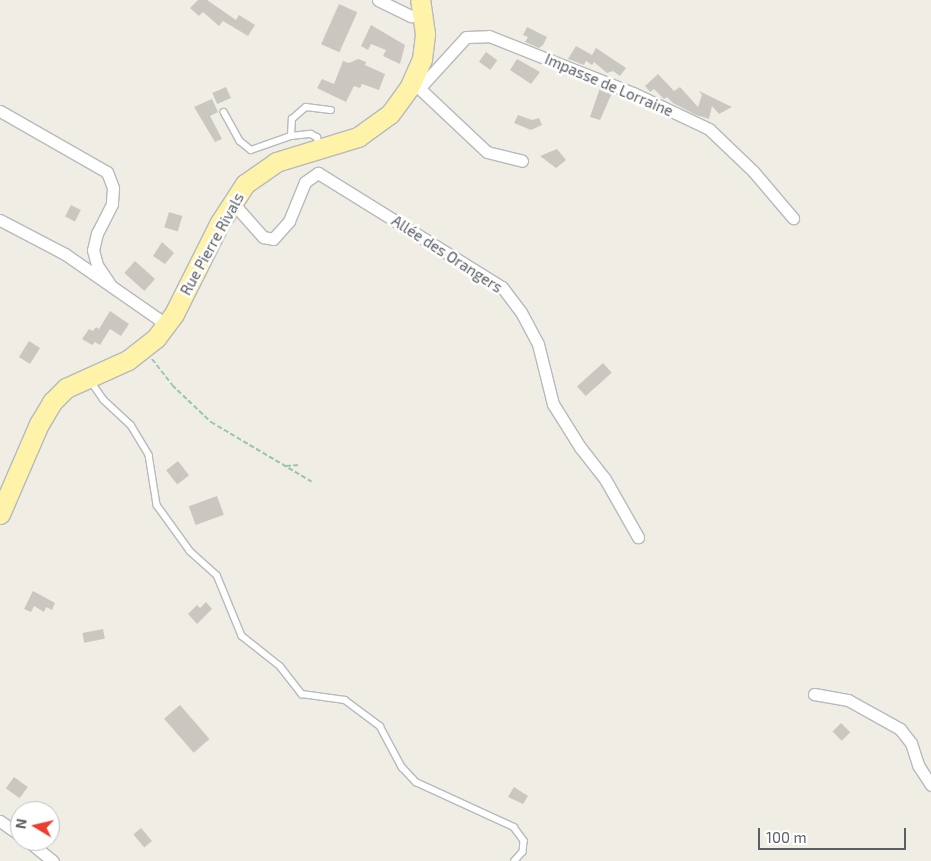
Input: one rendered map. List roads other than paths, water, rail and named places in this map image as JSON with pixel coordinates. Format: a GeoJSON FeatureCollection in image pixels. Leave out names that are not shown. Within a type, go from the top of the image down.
{"type":"FeatureCollection","features":[{"type":"Feature","properties":{"kind":"main road","name":"Rue Pierre Rivals"},"geometry":{"type":"LineString","coordinates":[[0,514],[39,424],[52,402],[66,388],[144,349],[167,325],[232,202],[245,184],[276,162],[370,131],[390,114],[414,88],[422,59],[425,34],[424,5]]}},
{"type":"Feature","properties":{"kind":"street"},"geometry":{"type":"LineString","coordinates":[[378,0],[411,16],[424,5]]}},
{"type":"Feature","properties":{"kind":"street","name":"Impasse de Lorraine"},"geometry":{"type":"LineString","coordinates":[[414,88],[466,37],[489,36],[633,93],[709,129],[753,171],[793,218]]}},
{"type":"Feature","properties":{"kind":"street"},"geometry":{"type":"LineString","coordinates":[[414,88],[488,152],[522,161]]}},
{"type":"Feature","properties":{"kind":"street"},"geometry":{"type":"LineString","coordinates":[[0,111],[107,172],[113,188],[112,204],[97,233],[93,250],[97,265],[110,284]]}},
{"type":"Feature","properties":{"kind":"street","name":"Allée des Orangers"},"geometry":{"type":"LineString","coordinates":[[232,202],[263,237],[273,239],[289,221],[305,182],[318,173],[502,287],[521,312],[538,344],[553,404],[580,447],[605,479],[638,537]]}},
{"type":"Feature","properties":{"kind":"street"},"geometry":{"type":"LineString","coordinates":[[0,220],[65,254],[167,325]]}},
{"type":"Feature","properties":{"kind":"street"},"geometry":{"type":"LineString","coordinates":[[814,694],[848,700],[900,729],[911,743],[921,770],[931,785]]}},
{"type":"Feature","properties":{"kind":"street"},"geometry":{"type":"LineString","coordinates":[[40,851],[53,861]]}},
{"type":"Feature","properties":{"kind":"lane"},"geometry":{"type":"LineString","coordinates":[[291,136],[292,119],[306,107],[331,110]]}},
{"type":"Feature","properties":{"kind":"lane"},"geometry":{"type":"LineString","coordinates":[[224,112],[240,141],[251,150],[291,136],[310,134],[317,137],[320,147]]}},
{"type":"Feature","properties":{"kind":"lane"},"geometry":{"type":"LineString","coordinates":[[88,378],[104,400],[118,410],[131,425],[149,454],[157,505],[190,551],[217,575],[242,636],[280,666],[302,694],[345,700],[368,716],[387,735],[402,767],[416,782],[514,827],[522,837],[524,847],[515,861]]}}]}
